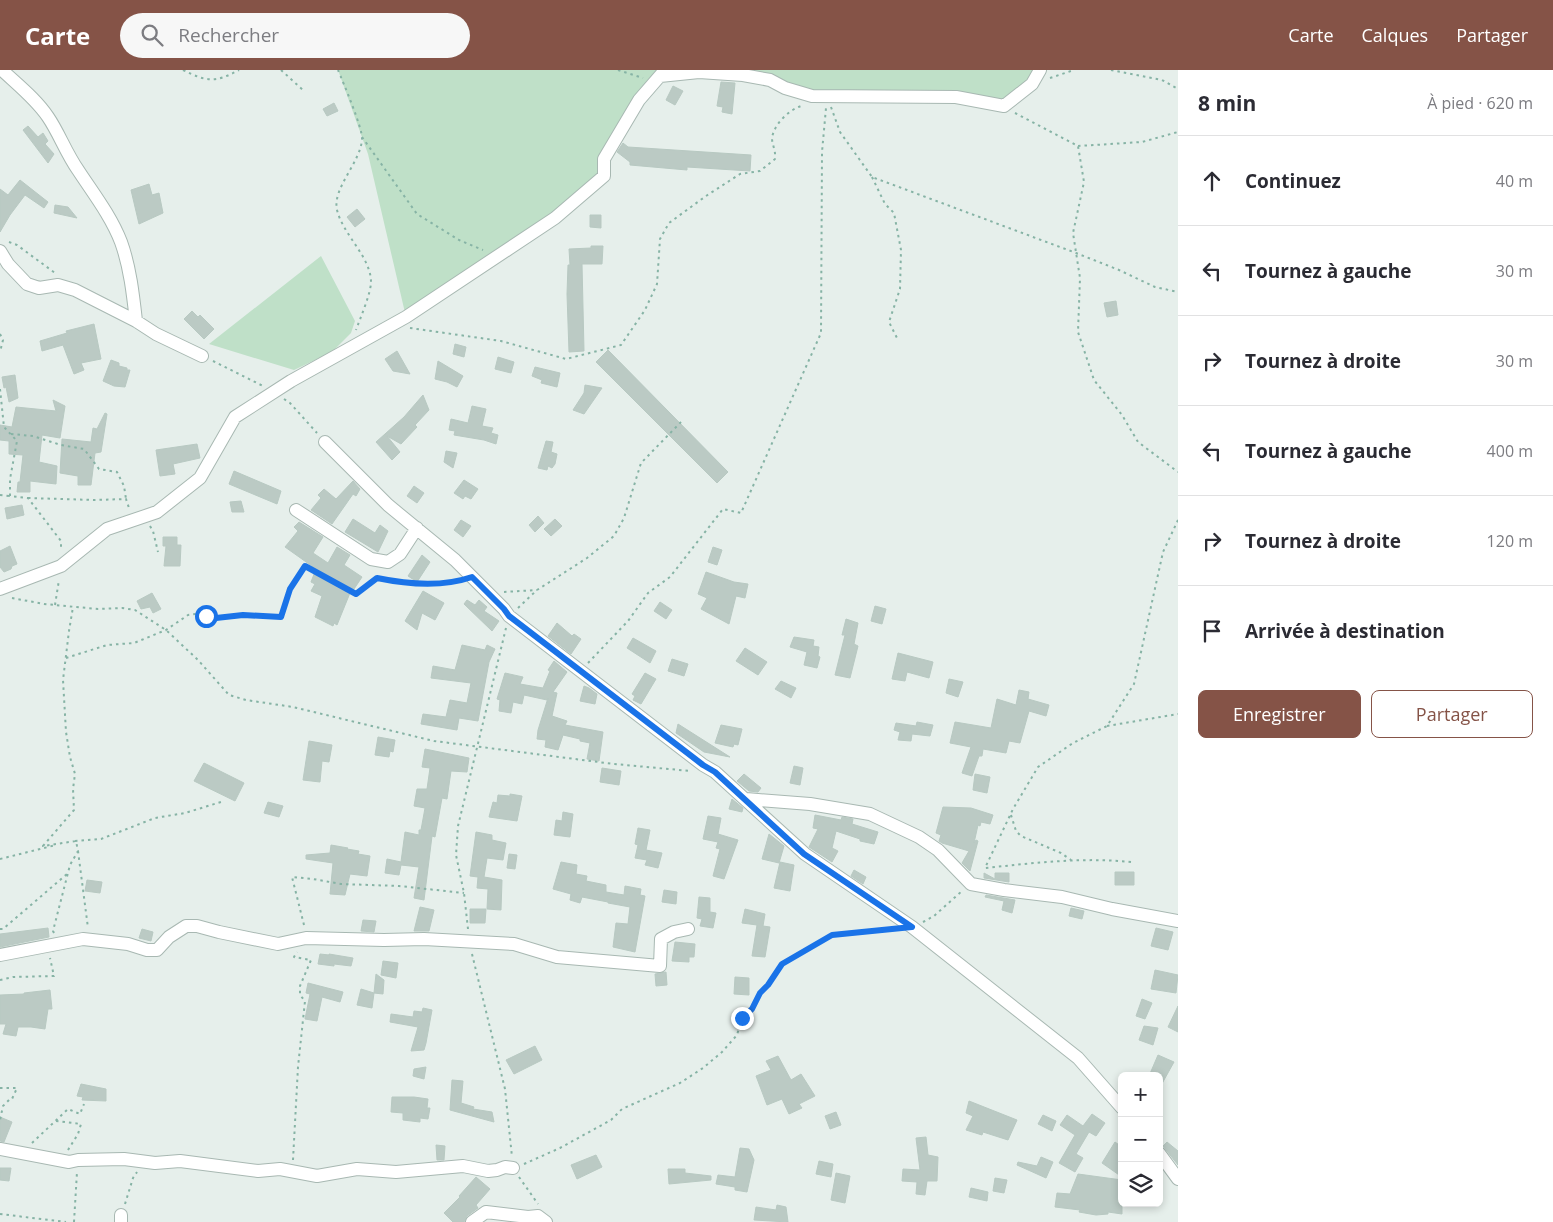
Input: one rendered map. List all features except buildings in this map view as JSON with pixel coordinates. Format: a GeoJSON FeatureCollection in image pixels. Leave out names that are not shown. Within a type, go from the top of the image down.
{"type":"FeatureCollection","features":[{"type":"Feature","properties":{"kind":"street"},"geometry":{"type":"LineString","coordinates":[[2,70],[33,98],[48,116],[66,151],[89,184],[115,230],[121,242],[129,270],[136,321]]}},
{"type":"Feature","properties":{"kind":"street"},"geometry":{"type":"LineString","coordinates":[[4,593],[61,566],[107,529],[157,512],[200,478],[235,417],[291,381],[393,326],[555,218],[604,176],[604,159],[639,100],[663,73],[698,72],[743,75],[770,80],[785,88],[812,96],[956,97],[1004,106],[1032,84],[1040,70]]}},
{"type":"Feature","properties":{"kind":"street"},"geometry":{"type":"LineString","coordinates":[[4,247],[8,264],[27,284],[39,288],[58,285],[75,290],[136,321],[156,334],[202,356]]}},
{"type":"Feature","properties":{"kind":"street"},"geometry":{"type":"LineString","coordinates":[[325,442],[388,505],[455,560],[509,616],[703,765],[715,772],[746,798],[804,854],[912,927],[1078,1058],[1118,1103]]}},
{"type":"Feature","properties":{"kind":"street"},"geometry":{"type":"LineString","coordinates":[[296,510],[371,559],[388,562],[400,554],[417,528]]}},
{"type":"Feature","properties":{"kind":"street"},"geometry":{"type":"LineString","coordinates":[[746,798],[810,804],[870,814],[919,837],[938,850],[971,884],[1062,897],[1112,909],[1178,920]]}},
{"type":"Feature","properties":{"kind":"street"},"geometry":{"type":"LineString","coordinates":[[0,955],[83,939],[128,944],[147,950],[157,950],[168,937],[186,926],[197,926],[278,944],[306,938],[424,939],[514,944],[557,957],[660,966],[661,939],[674,932],[688,928]]}},
{"type":"Feature","properties":{"kind":"street"},"geometry":{"type":"LineString","coordinates":[[0,1149],[69,1162],[78,1160],[124,1159],[155,1163],[180,1161],[237,1170],[280,1169],[317,1176],[357,1169],[396,1172],[463,1166],[488,1170],[513,1168]]}},
{"type":"Feature","properties":{"kind":"street"},"geometry":{"type":"LineString","coordinates":[[1163,1158],[1178,1179]]}},
{"type":"Feature","properties":{"kind":"street"},"geometry":{"type":"LineString","coordinates":[[472,1222],[486,1212],[528,1217],[538,1216],[546,1222]]}},
{"type":"Feature","properties":{"kind":"path"},"geometry":{"type":"LineString","coordinates":[[182,70],[201,79],[208,79],[223,78],[239,70]]}},
{"type":"Feature","properties":{"kind":"path"},"geometry":{"type":"LineString","coordinates":[[281,70],[304,91]]}},
{"type":"Feature","properties":{"kind":"path"},"geometry":{"type":"LineString","coordinates":[[338,70],[362,137],[417,214],[459,240],[499,256]]}},
{"type":"Feature","properties":{"kind":"path"},"geometry":{"type":"LineString","coordinates":[[618,70],[646,79],[663,73]]}},
{"type":"Feature","properties":{"kind":"path"},"geometry":{"type":"LineString","coordinates":[[1032,84],[1074,70]]}},
{"type":"Feature","properties":{"kind":"path"},"geometry":{"type":"LineString","coordinates":[[1111,70],[1162,80],[1178,89]]}},
{"type":"Feature","properties":{"kind":"path"},"geometry":{"type":"LineString","coordinates":[[827,96],[840,132],[872,177],[885,204],[894,213],[901,250],[900,289],[889,322],[897,338]]}},
{"type":"Feature","properties":{"kind":"path"},"geometry":{"type":"LineString","coordinates":[[580,671],[628,621],[648,593],[670,577],[723,509],[741,513],[821,333],[822,152],[827,96]]}},
{"type":"Feature","properties":{"kind":"path"},"geometry":{"type":"LineString","coordinates":[[393,326],[501,341],[566,359],[621,345],[645,310],[657,284],[660,239],[670,223],[740,174],[760,171],[775,159],[776,151],[772,140],[776,127],[792,109],[807,104]]}},
{"type":"Feature","properties":{"kind":"path"},"geometry":{"type":"LineString","coordinates":[[1004,106],[1032,123],[1078,146],[1142,142],[1178,132]]}},
{"type":"Feature","properties":{"kind":"path"},"geometry":{"type":"LineString","coordinates":[[350,349],[371,283],[368,266],[344,228],[336,209],[339,193],[360,150],[362,137]]}},
{"type":"Feature","properties":{"kind":"path"},"geometry":{"type":"LineString","coordinates":[[1078,146],[1084,182],[1073,233],[1080,278],[1078,332],[1094,380],[1122,415],[1138,442],[1178,472]]}},
{"type":"Feature","properties":{"kind":"path"},"geometry":{"type":"LineString","coordinates":[[872,177],[1076,252],[1155,287],[1178,292]]}},
{"type":"Feature","properties":{"kind":"path"},"geometry":{"type":"LineString","coordinates":[[4,247],[17,245],[47,266],[75,290]]}},
{"type":"Feature","properties":{"kind":"path"},"geometry":{"type":"LineString","coordinates":[[0,334],[3,340],[0,352]]}},
{"type":"Feature","properties":{"kind":"path"},"geometry":{"type":"LineString","coordinates":[[0,389],[1,420],[4,427],[17,440],[10,479],[10,496]]}},
{"type":"Feature","properties":{"kind":"path"},"geometry":{"type":"LineString","coordinates":[[539,1206],[513,1168],[505,1089],[469,942],[464,893],[456,855],[458,826],[509,616],[537,590],[587,558],[614,536],[624,518],[641,463],[681,422]]}},
{"type":"Feature","properties":{"kind":"path"},"geometry":{"type":"LineString","coordinates":[[11,434],[34,436],[61,445],[84,449],[98,468],[117,472],[124,486],[126,499],[138,518],[153,531],[158,552]]}},
{"type":"Feature","properties":{"kind":"path"},"geometry":{"type":"LineString","coordinates":[[0,495],[28,498],[126,499]]}},
{"type":"Feature","properties":{"kind":"path"},"geometry":{"type":"LineString","coordinates":[[28,498],[61,541],[61,566],[55,605]]}},
{"type":"Feature","properties":{"kind":"path"},"geometry":{"type":"LineString","coordinates":[[1107,726],[1134,684],[1163,552],[1178,520]]}},
{"type":"Feature","properties":{"kind":"path"},"geometry":{"type":"LineString","coordinates":[[66,658],[107,645],[134,643],[166,630],[188,615],[196,614],[216,618],[243,615],[281,617],[290,589],[305,566],[356,594],[377,578],[407,584],[461,581],[472,577]]}},
{"type":"Feature","properties":{"kind":"path"},"geometry":{"type":"LineString","coordinates":[[486,592],[537,590]]}},
{"type":"Feature","properties":{"kind":"path"},"geometry":{"type":"LineString","coordinates":[[4,593],[55,605],[136,610],[166,630],[198,660],[229,695],[246,700],[293,707],[434,741],[614,764],[696,771]]}},
{"type":"Feature","properties":{"kind":"path"},"geometry":{"type":"LineString","coordinates":[[74,607],[63,680],[70,757],[75,774],[73,789],[74,810],[43,846],[101,839],[155,818],[184,813],[224,801]]}},
{"type":"Feature","properties":{"kind":"path"},"geometry":{"type":"LineString","coordinates":[[1131,862],[1103,859],[1071,860],[985,868],[1011,814],[1038,767],[1073,742],[1107,726],[1178,714]]}},
{"type":"Feature","properties":{"kind":"path"},"geometry":{"type":"LineString","coordinates":[[1011,814],[1016,831],[1021,836],[1061,853],[1071,860]]}},
{"type":"Feature","properties":{"kind":"path"},"geometry":{"type":"LineString","coordinates":[[76,841],[90,940]]}},
{"type":"Feature","properties":{"kind":"path"},"geometry":{"type":"LineString","coordinates":[[0,859],[76,841]]}},
{"type":"Feature","properties":{"kind":"path"},"geometry":{"type":"LineString","coordinates":[[0,980],[13,977],[54,976],[53,931],[70,865],[78,851]]}},
{"type":"Feature","properties":{"kind":"path"},"geometry":{"type":"LineString","coordinates":[[0,929],[3,929],[18,917],[68,874]]}},
{"type":"Feature","properties":{"kind":"path"},"geometry":{"type":"LineString","coordinates":[[292,1172],[298,1067],[305,1001],[300,995],[300,986],[311,960],[294,957],[306,938],[292,877],[341,884],[399,886],[464,893]]}},
{"type":"Feature","properties":{"kind":"path"},"geometry":{"type":"LineString","coordinates":[[513,1168],[560,1148],[611,1120],[622,1109],[680,1084],[703,1068],[722,1052],[737,1035],[742,1018],[752,1009],[760,993],[768,985],[782,964],[832,935],[912,927],[934,916],[971,884]]}},
{"type":"Feature","properties":{"kind":"path"},"geometry":{"type":"LineString","coordinates":[[0,1088],[17,1088],[12,1099],[3,1106],[0,1120]]}},
{"type":"Feature","properties":{"kind":"path"},"geometry":{"type":"LineString","coordinates":[[21,1153],[68,1109],[80,1114],[84,1104]]}},
{"type":"Feature","properties":{"kind":"path"},"geometry":{"type":"LineString","coordinates":[[56,1121],[81,1124],[70,1147],[59,1160]]}},
{"type":"Feature","properties":{"kind":"path"},"geometry":{"type":"LineString","coordinates":[[74,1222],[78,1160]]}},
{"type":"Feature","properties":{"kind":"path"},"geometry":{"type":"LineString","coordinates":[[121,1218],[133,1178],[144,1162]]}},
{"type":"Feature","properties":{"kind":"path"},"geometry":{"type":"LineString","coordinates":[[0,1214],[66,1222]]}},
{"type":"Feature","properties":{"kind":"green space"},"geometry":{"type":"Polygon","coordinates":[[[338,70],[1037,70],[1004,106],[956,97],[812,96],[760,78],[660,76],[604,159],[604,176],[406,317],[368,154],[338,70]]]}},
{"type":"Feature","properties":{"kind":"green space"},"geometry":{"type":"Polygon","coordinates":[[[321,256],[355,321],[351,333],[332,352],[294,370],[209,344],[321,256]]]}},
{"type":"Feature","properties":{"kind":"route"},"geometry":{"type":"LineString","coordinates":[[206,616],[216,618],[229,615],[281,617],[290,589],[305,566],[338,586],[356,594],[377,578],[407,584],[461,581],[472,577],[509,616],[703,765],[715,772],[746,798],[804,854],[912,927],[832,935],[782,964],[768,985],[760,993],[752,1009],[742,1018]]}}]}
